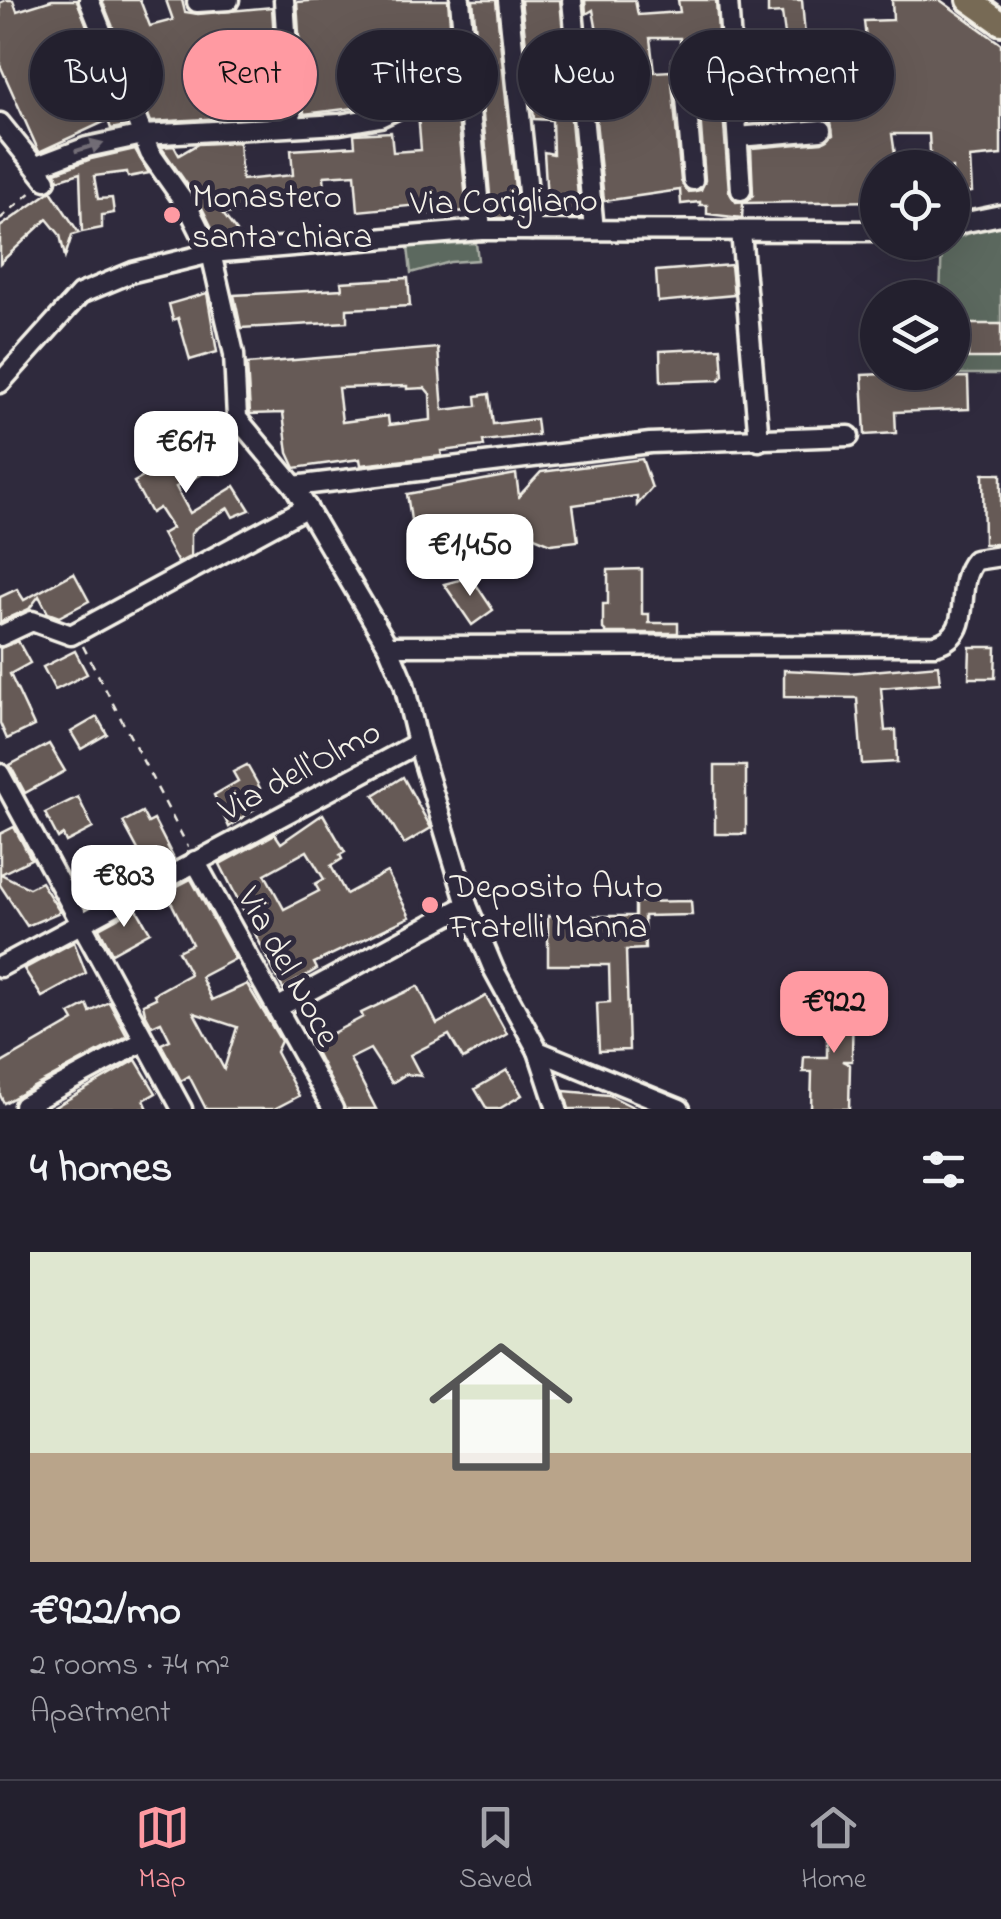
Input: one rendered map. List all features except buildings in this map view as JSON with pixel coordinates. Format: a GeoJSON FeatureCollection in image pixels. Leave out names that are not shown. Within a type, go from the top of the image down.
{"type":"FeatureCollection","features":[{"type":"Feature","properties":{"kind":"main road"},"geometry":{"type":"LineString","coordinates":[[969,0],[1001,22]]}},
{"type":"Feature","properties":{"kind":"street"},"geometry":{"type":"LineString","coordinates":[[89,0],[143,135],[160,170],[188,207],[211,253],[234,354],[237,418],[294,486],[388,646],[404,684],[467,905],[494,970],[538,1050],[557,1109]]}},
{"type":"Feature","properties":{"kind":"street"},"geometry":{"type":"LineString","coordinates":[[197,2],[229,0]]}},
{"type":"Feature","properties":{"kind":"street"},"geometry":{"type":"LineString","coordinates":[[284,0],[292,126]]}},
{"type":"Feature","properties":{"kind":"street"},"geometry":{"type":"LineString","coordinates":[[460,0],[463,30]]}},
{"type":"Feature","properties":{"kind":"street"},"geometry":{"type":"LineString","coordinates":[[508,0],[532,230]]}},
{"type":"Feature","properties":{"kind":"street"},"geometry":{"type":"LineString","coordinates":[[572,0],[594,230]]}},
{"type":"Feature","properties":{"kind":"street"},"geometry":{"type":"LineString","coordinates":[[728,0],[730,30]]}},
{"type":"Feature","properties":{"kind":"street"},"geometry":{"type":"LineString","coordinates":[[0,123],[41,173],[87,147],[143,135],[351,120]]}},
{"type":"Feature","properties":{"kind":"street"},"geometry":{"type":"LineString","coordinates":[[472,120],[481,230]]}},
{"type":"Feature","properties":{"kind":"street"},"geometry":{"type":"LineString","coordinates":[[688,120],[693,180]]}},
{"type":"Feature","properties":{"kind":"street"},"geometry":{"type":"LineString","coordinates":[[737,120],[741,190]]}},
{"type":"Feature","properties":{"kind":"street"},"geometry":{"type":"LineString","coordinates":[[738,137],[820,130]]}},
{"type":"Feature","properties":{"kind":"street"},"geometry":{"type":"LineString","coordinates":[[970,222],[1001,216]]}},
{"type":"Feature","properties":{"kind":"street","name":"Via Corigliano"},"geometry":{"type":"LineString","coordinates":[[0,383],[80,294],[133,272],[211,253],[481,230],[860,231]]}},
{"type":"Feature","properties":{"kind":"street"},"geometry":{"type":"LineString","coordinates":[[741,232],[760,441]]}},
{"type":"Feature","properties":{"kind":"street"},"geometry":{"type":"LineString","coordinates":[[294,486],[650,443],[850,436]]}},
{"type":"Feature","properties":{"kind":"street"},"geometry":{"type":"LineString","coordinates":[[0,636],[32,622],[71,635],[307,506]]}},
{"type":"Feature","properties":{"kind":"street"},"geometry":{"type":"LineString","coordinates":[[388,646],[935,645],[950,639],[959,627],[965,572],[976,560],[1001,556]]}},
{"type":"Feature","properties":{"kind":"street","name":"Via dell'Olmo"},"geometry":{"type":"LineString","coordinates":[[0,966],[418,743]]}},
{"type":"Feature","properties":{"kind":"street"},"geometry":{"type":"LineString","coordinates":[[0,774],[182,1109]]}},
{"type":"Feature","properties":{"kind":"street","name":"Via del Noce"},"geometry":{"type":"LineString","coordinates":[[195,861],[333,1109]]}},
{"type":"Feature","properties":{"kind":"street"},"geometry":{"type":"LineString","coordinates":[[276,1008],[467,905]]}},
{"type":"Feature","properties":{"kind":"street"},"geometry":{"type":"LineString","coordinates":[[24,1106],[144,1041]]}},
{"type":"Feature","properties":{"kind":"street"},"geometry":{"type":"LineString","coordinates":[[538,1050],[680,1109]]}},
{"type":"Feature","properties":{"kind":"path"},"geometry":{"type":"LineString","coordinates":[[0,219],[41,173]]}},
{"type":"Feature","properties":{"kind":"path","name":"Via del Noce"},"geometry":{"type":"LineString","coordinates":[[80,642],[195,861]]}},
{"type":"Feature","properties":{"kind":"green space"},"geometry":{"type":"Polygon","coordinates":[[[1001,222],[1001,374],[970,374],[970,280],[941,280],[941,260],[970,260],[970,233],[1001,222]]]}},
{"type":"Feature","properties":{"kind":"green space"},"geometry":{"type":"Polygon","coordinates":[[[476,243],[478,260],[450,262],[411,273],[408,247],[476,243]]]}},
{"type":"Feature","properties":{"kind":"place","name":"Monastero santa chiara"},"geometry":{"type":"Point","coordinates":[172,215]}},
{"type":"Feature","properties":{"kind":"place","name":"Deposito Auto Fratelli Manna"},"geometry":{"type":"Point","coordinates":[430,905]}}]}
